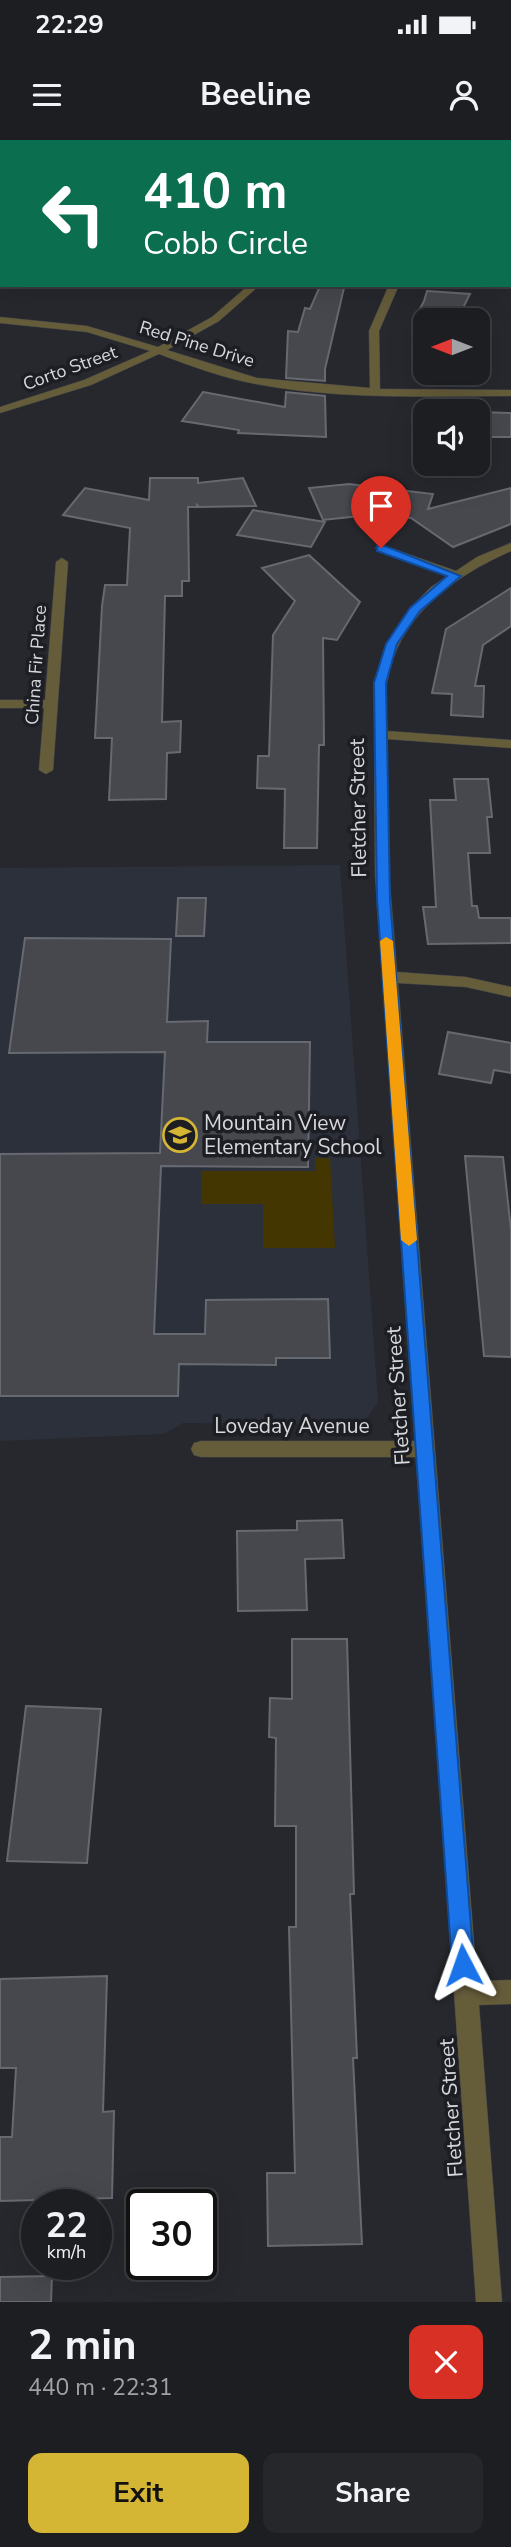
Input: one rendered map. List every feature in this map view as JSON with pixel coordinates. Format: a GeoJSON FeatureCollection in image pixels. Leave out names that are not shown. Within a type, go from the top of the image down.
{"type":"FeatureCollection","features":[{"type":"Feature","properties":{"kind":"street","name":"Corto Street"},"geometry":{"type":"LineString","coordinates":[[0,410],[54,396],[103,379],[224,314],[253,287]]}},
{"type":"Feature","properties":{"kind":"street"},"geometry":{"type":"LineString","coordinates":[[375,391],[374,331],[393,287]]}},
{"type":"Feature","properties":{"kind":"street","name":"Red Pine Drive"},"geometry":{"type":"LineString","coordinates":[[0,320],[82,328],[207,369],[255,381],[312,389],[511,393]]}},
{"type":"Feature","properties":{"kind":"street","name":"Fletcher Street"},"geometry":{"type":"LineString","coordinates":[[489,2302],[389,977],[382,873],[380,683],[391,644],[416,608],[455,576],[511,547]]}},
{"type":"Feature","properties":{"kind":"street"},"geometry":{"type":"LineString","coordinates":[[381,548],[455,576]]}},
{"type":"Feature","properties":{"kind":"street","name":"China Fir Place"},"geometry":{"type":"LineString","coordinates":[[46,770],[62,562]]}},
{"type":"Feature","properties":{"kind":"street"},"geometry":{"type":"LineString","coordinates":[[0,704],[51,704]]}},
{"type":"Feature","properties":{"kind":"street"},"geometry":{"type":"LineString","coordinates":[[380,735],[464,738],[511,744]]}},
{"type":"Feature","properties":{"kind":"street"},"geometry":{"type":"LineString","coordinates":[[389,977],[466,982],[511,992]]}},
{"type":"Feature","properties":{"kind":"street","name":"Loveday Avenue"},"geometry":{"type":"LineString","coordinates":[[201,1449],[425,1449]]}},
{"type":"Feature","properties":{"kind":"street"},"geometry":{"type":"LineString","coordinates":[[465,1993],[511,1992]]}},
{"type":"Feature","properties":{"kind":"shaded area","name":"Mountain View Elementary School"},"geometry":{"type":"Polygon","coordinates":[[[340,865],[378,1402],[362,1424],[183,1423],[164,1434],[0,1441],[0,868],[340,865]]]}},
{"type":"Feature","properties":{"kind":"shaded area"},"geometry":{"type":"Polygon","coordinates":[[[315,1158],[330,1158],[335,1248],[263,1248],[263,1204],[201,1204],[201,1171],[315,1171],[315,1158]]]}},
{"type":"Feature","properties":{"kind":"building"},"geometry":{"type":"Polygon","coordinates":[[[320,287],[344,288],[325,369],[325,381],[286,378],[288,331],[298,332],[305,308],[310,309],[320,287]]]}},
{"type":"Feature","properties":{"kind":"building"},"geometry":{"type":"Polygon","coordinates":[[[427,291],[470,294],[463,308],[420,308],[427,291]]]}},
{"type":"Feature","properties":{"kind":"building"},"geometry":{"type":"Polygon","coordinates":[[[203,392],[285,407],[286,392],[325,396],[326,437],[238,433],[239,430],[182,421],[203,392]]]}},
{"type":"Feature","properties":{"kind":"building"},"geometry":{"type":"Polygon","coordinates":[[[490,412],[511,413],[511,437],[490,437],[490,412]]]}},
{"type":"Feature","properties":{"kind":"building"},"geometry":{"type":"Polygon","coordinates":[[[150,478],[198,478],[198,483],[243,478],[256,506],[188,507],[189,581],[182,581],[182,596],[165,596],[162,722],[181,721],[180,752],[167,753],[166,799],[109,800],[112,738],[95,738],[102,606],[105,585],[127,585],[130,528],[63,515],[85,488],[149,500],[150,478]]]}},
{"type":"Feature","properties":{"kind":"building"},"geometry":{"type":"Polygon","coordinates":[[[349,484],[433,494],[428,509],[511,488],[511,524],[453,547],[411,518],[379,514],[323,520],[309,488],[349,484]]]}},
{"type":"Feature","properties":{"kind":"building"},"geometry":{"type":"Polygon","coordinates":[[[253,510],[325,522],[311,547],[237,535],[253,510]]]}},
{"type":"Feature","properties":{"kind":"building"},"geometry":{"type":"Polygon","coordinates":[[[309,555],[360,602],[337,640],[323,638],[324,745],[319,745],[317,848],[284,848],[285,789],[257,788],[258,756],[269,756],[273,635],[295,601],[262,568],[309,555]]]}},
{"type":"Feature","properties":{"kind":"building"},"geometry":{"type":"Polygon","coordinates":[[[511,588],[511,626],[483,645],[475,686],[484,686],[483,717],[451,715],[452,694],[432,693],[446,629],[511,588]]]}},
{"type":"Feature","properties":{"kind":"building"},"geometry":{"type":"Polygon","coordinates":[[[454,779],[488,779],[492,817],[487,817],[490,853],[468,853],[472,906],[477,906],[479,918],[511,918],[511,943],[428,944],[423,907],[436,907],[430,800],[456,800],[454,779]]]}},
{"type":"Feature","properties":{"kind":"building"},"geometry":{"type":"Polygon","coordinates":[[[178,898],[206,898],[204,936],[176,936],[178,898]]]}},
{"type":"Feature","properties":{"kind":"building"},"geometry":{"type":"Polygon","coordinates":[[[25,938],[171,939],[167,1022],[208,1021],[207,1042],[310,1042],[308,1167],[161,1166],[154,1334],[205,1334],[206,1300],[328,1299],[330,1358],[276,1358],[276,1365],[179,1364],[178,1396],[0,1396],[0,1154],[160,1153],[165,1052],[9,1053],[25,938]]]}},
{"type":"Feature","properties":{"kind":"building"},"geometry":{"type":"Polygon","coordinates":[[[448,1032],[511,1043],[511,1073],[494,1070],[491,1083],[439,1074],[448,1032]]]}},
{"type":"Feature","properties":{"kind":"building"},"geometry":{"type":"Polygon","coordinates":[[[465,1156],[503,1157],[511,1230],[511,1357],[484,1356],[465,1156]]]}},
{"type":"Feature","properties":{"kind":"building"},"geometry":{"type":"Polygon","coordinates":[[[342,1520],[344,1558],[305,1559],[307,1610],[238,1611],[237,1531],[297,1530],[297,1521],[342,1520]]]}},
{"type":"Feature","properties":{"kind":"building"},"geometry":{"type":"Polygon","coordinates":[[[292,1639],[347,1639],[354,1894],[350,1894],[357,2058],[353,2058],[362,2244],[268,2246],[267,2173],[295,2173],[289,1927],[296,1927],[296,1826],[275,1826],[276,1738],[269,1737],[270,1698],[292,1699],[292,1639]]]}},
{"type":"Feature","properties":{"kind":"building"},"geometry":{"type":"Polygon","coordinates":[[[26,1706],[101,1709],[87,1863],[7,1861],[26,1706]]]}},
{"type":"Feature","properties":{"kind":"building"},"geometry":{"type":"Polygon","coordinates":[[[107,1976],[103,2112],[114,2111],[112,2198],[112,2189],[21,2189],[21,2200],[0,2201],[0,2137],[12,2137],[16,2068],[0,2068],[0,1979],[107,1976]]]}},
{"type":"Feature","properties":{"kind":"building"},"geometry":{"type":"Polygon","coordinates":[[[0,2277],[52,2280],[51,2302],[0,2302],[0,2277]]]}},
{"type":"Feature","properties":{"kind":"slow traffic"},"geometry":{"type":"LineString","coordinates":[[386,941],[409,1240]]}},
{"type":"Feature","properties":{"kind":"place","name":"Mountain View Elementary School"},"geometry":{"type":"Point","coordinates":[180,1135]}},
{"type":"Feature","properties":{"kind":"route"},"geometry":{"type":"LineString","coordinates":[[381,548],[455,576],[416,608],[391,644],[380,683],[380,735],[383,899],[463,1965]]}}]}
